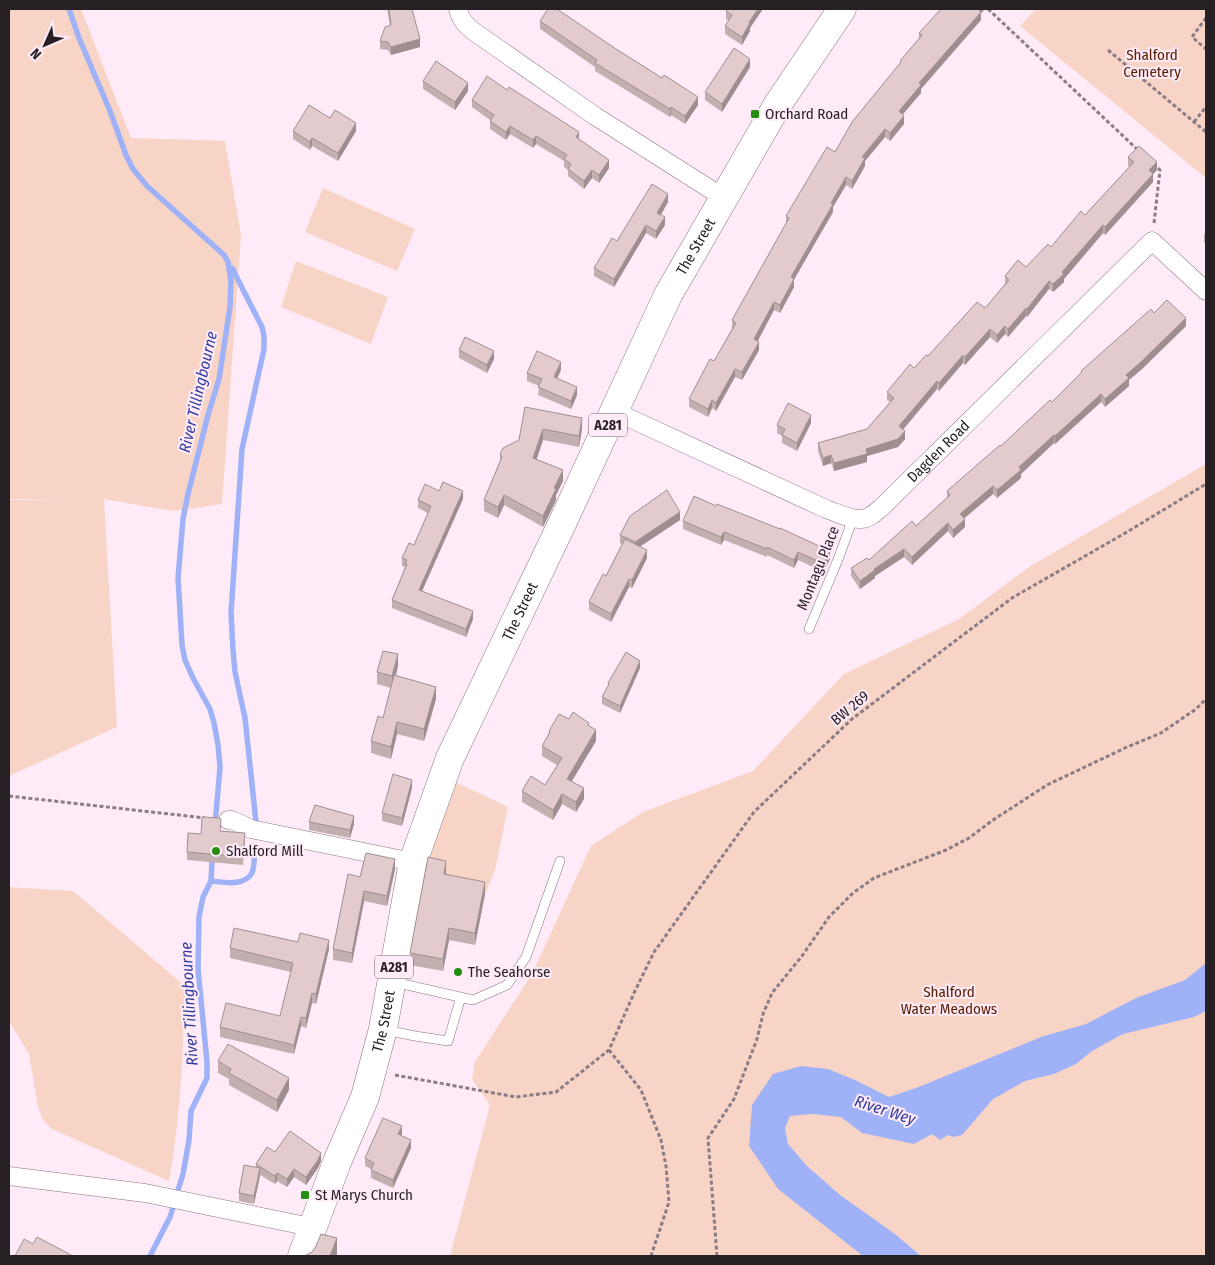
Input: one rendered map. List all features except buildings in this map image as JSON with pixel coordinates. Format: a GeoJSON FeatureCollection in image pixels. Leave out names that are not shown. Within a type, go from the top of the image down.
{"type":"FeatureCollection","features":[{"type":"Feature","properties":{"kind":"main road","name":"The Street"},"geometry":{"type":"LineString","coordinates":[[302,1256],[311,1227],[365,1096],[383,1029],[413,862],[450,758],[668,295],[778,104],[842,9]]}},
{"type":"Feature","properties":{"kind":"street"},"geometry":{"type":"LineString","coordinates":[[458,9],[466,25],[473,31],[595,116],[724,198]]}},
{"type":"Feature","properties":{"kind":"street"},"geometry":{"type":"LineString","coordinates":[[1152,241],[1206,291]]}},
{"type":"Feature","properties":{"kind":"street","name":"Dagden Road"},"geometry":{"type":"LineString","coordinates":[[853,518],[862,520],[871,516],[882,507],[1152,241]]}},
{"type":"Feature","properties":{"kind":"street"},"geometry":{"type":"LineString","coordinates":[[614,411],[826,509],[853,518]]}},
{"type":"Feature","properties":{"kind":"street"},"geometry":{"type":"LineString","coordinates":[[228,820],[252,829],[413,862]]}},
{"type":"Feature","properties":{"kind":"street"},"geometry":{"type":"LineString","coordinates":[[9,1176],[144,1192],[311,1227]]}},
{"type":"Feature","properties":{"kind":"lane","name":"Montagu Place"},"geometry":{"type":"LineString","coordinates":[[809,629],[853,518]]}},
{"type":"Feature","properties":{"kind":"lane"},"geometry":{"type":"LineString","coordinates":[[391,981],[473,1000],[507,985],[526,957],[560,861]]}},
{"type":"Feature","properties":{"kind":"lane"},"geometry":{"type":"LineString","coordinates":[[383,1029],[448,1041],[461,997]]}},
{"type":"Feature","properties":{"kind":"path"},"geometry":{"type":"LineString","coordinates":[[988,9],[1138,150]]}},
{"type":"Feature","properties":{"kind":"path"},"geometry":{"type":"LineString","coordinates":[[1206,18],[1192,36],[1206,49]]}},
{"type":"Feature","properties":{"kind":"path"},"geometry":{"type":"LineString","coordinates":[[1108,50],[1206,132]]}},
{"type":"Feature","properties":{"kind":"path"},"geometry":{"type":"LineString","coordinates":[[1194,122],[1206,107]]}},
{"type":"Feature","properties":{"kind":"path"},"geometry":{"type":"LineString","coordinates":[[1152,241],[1160,170],[1153,163]]}},
{"type":"Feature","properties":{"kind":"path","name":"BW 269"},"geometry":{"type":"LineString","coordinates":[[609,1050],[654,952],[754,812],[838,732],[852,719],[1012,598],[1206,484]]}},
{"type":"Feature","properties":{"kind":"path"},"geometry":{"type":"LineString","coordinates":[[717,1256],[708,1138],[734,1099],[772,993],[802,956],[829,917],[853,893],[874,878],[946,850],[969,838],[1047,785],[1126,747],[1161,733],[1196,709],[1206,699]]}},
{"type":"Feature","properties":{"kind":"path"},"geometry":{"type":"LineString","coordinates":[[9,796],[202,818]]}},
{"type":"Feature","properties":{"kind":"path"},"geometry":{"type":"LineString","coordinates":[[372,1071],[516,1097],[556,1092],[609,1050],[642,1090],[661,1140],[666,1166],[669,1202],[652,1256]]}},
{"type":"Feature","properties":{"kind":"green space"},"geometry":{"type":"Polygon","coordinates":[[[9,9],[81,9],[131,138],[225,141],[241,235],[222,504],[173,511],[104,499],[117,727],[9,776],[9,500],[61,499],[9,499],[9,9]]]}},
{"type":"Feature","properties":{"kind":"green space","name":"Shalford Cemetery"},"geometry":{"type":"Polygon","coordinates":[[[1036,9],[1206,9],[1206,178],[1020,26],[1036,9]]]}},
{"type":"Feature","properties":{"kind":"green space"},"geometry":{"type":"Polygon","coordinates":[[[323,188],[415,229],[397,271],[305,232],[323,188]]]}},
{"type":"Feature","properties":{"kind":"green space"},"geometry":{"type":"Polygon","coordinates":[[[296,261],[388,297],[371,344],[281,307],[296,261]]]}},
{"type":"Feature","properties":{"kind":"green space","name":"Shalford Water Meadows"},"geometry":{"type":"Polygon","coordinates":[[[1206,464],[1206,1256],[450,1256],[490,1105],[472,1079],[475,1062],[532,974],[591,846],[643,812],[753,771],[844,674],[959,619],[1029,567],[1206,464]]]}},
{"type":"Feature","properties":{"kind":"green space"},"geometry":{"type":"Polygon","coordinates":[[[455,782],[508,807],[495,870],[485,894],[444,885],[424,866],[455,782]]]}},
{"type":"Feature","properties":{"kind":"green space"},"geometry":{"type":"Polygon","coordinates":[[[9,887],[73,891],[185,986],[179,1108],[169,1181],[52,1129],[43,1120],[38,1107],[29,1054],[9,1021],[9,887]]]}},
{"type":"Feature","properties":{"kind":"water","name":"River Wey"},"geometry":{"type":"Polygon","coordinates":[[[1206,963],[1206,1011],[1194,1017],[1123,1034],[1092,1051],[1076,1064],[1054,1074],[1025,1081],[993,1099],[962,1135],[954,1137],[948,1135],[940,1140],[932,1134],[914,1144],[862,1133],[841,1117],[812,1114],[790,1116],[785,1128],[788,1144],[807,1166],[840,1195],[895,1234],[921,1256],[863,1256],[778,1189],[749,1146],[752,1105],[773,1074],[801,1066],[828,1069],[889,1097],[916,1088],[1041,1037],[1086,1024],[1136,998],[1185,980],[1206,963]]]}},
{"type":"Feature","properties":{"kind":"waterway","name":"River Tillingbourne"},"geometry":{"type":"LineString","coordinates":[[69,9],[133,169],[147,186],[224,255],[228,262],[231,281],[230,307],[219,379],[188,494],[183,519],[178,578],[182,645],[185,660],[210,709],[218,745],[220,767],[215,825]]}},
{"type":"Feature","properties":{"kind":"waterway"},"geometry":{"type":"LineString","coordinates":[[232,268],[262,327],[264,336],[264,349],[242,449],[231,613],[235,672],[245,718],[256,822]]}},
{"type":"Feature","properties":{"kind":"waterway"},"geometry":{"type":"LineString","coordinates":[[211,881],[233,883],[248,877],[253,870],[255,846]]}},
{"type":"Feature","properties":{"kind":"waterway","name":"River Tillingbourne"},"geometry":{"type":"LineString","coordinates":[[150,1256],[170,1217],[183,1174],[189,1140],[191,1111],[207,1078],[198,969],[199,917],[203,897],[211,881],[212,862]]}},
{"type":"Feature","properties":{"kind":"place","name":"Orchard Road"},"geometry":{"type":"Point","coordinates":[755,114]}},
{"type":"Feature","properties":{"kind":"place","name":"Shalford Mill"},"geometry":{"type":"Point","coordinates":[216,851]}},
{"type":"Feature","properties":{"kind":"place","name":"The Seahorse"},"geometry":{"type":"Point","coordinates":[458,972]}},
{"type":"Feature","properties":{"kind":"place","name":"St Marys Church"},"geometry":{"type":"Point","coordinates":[305,1195]}}]}
